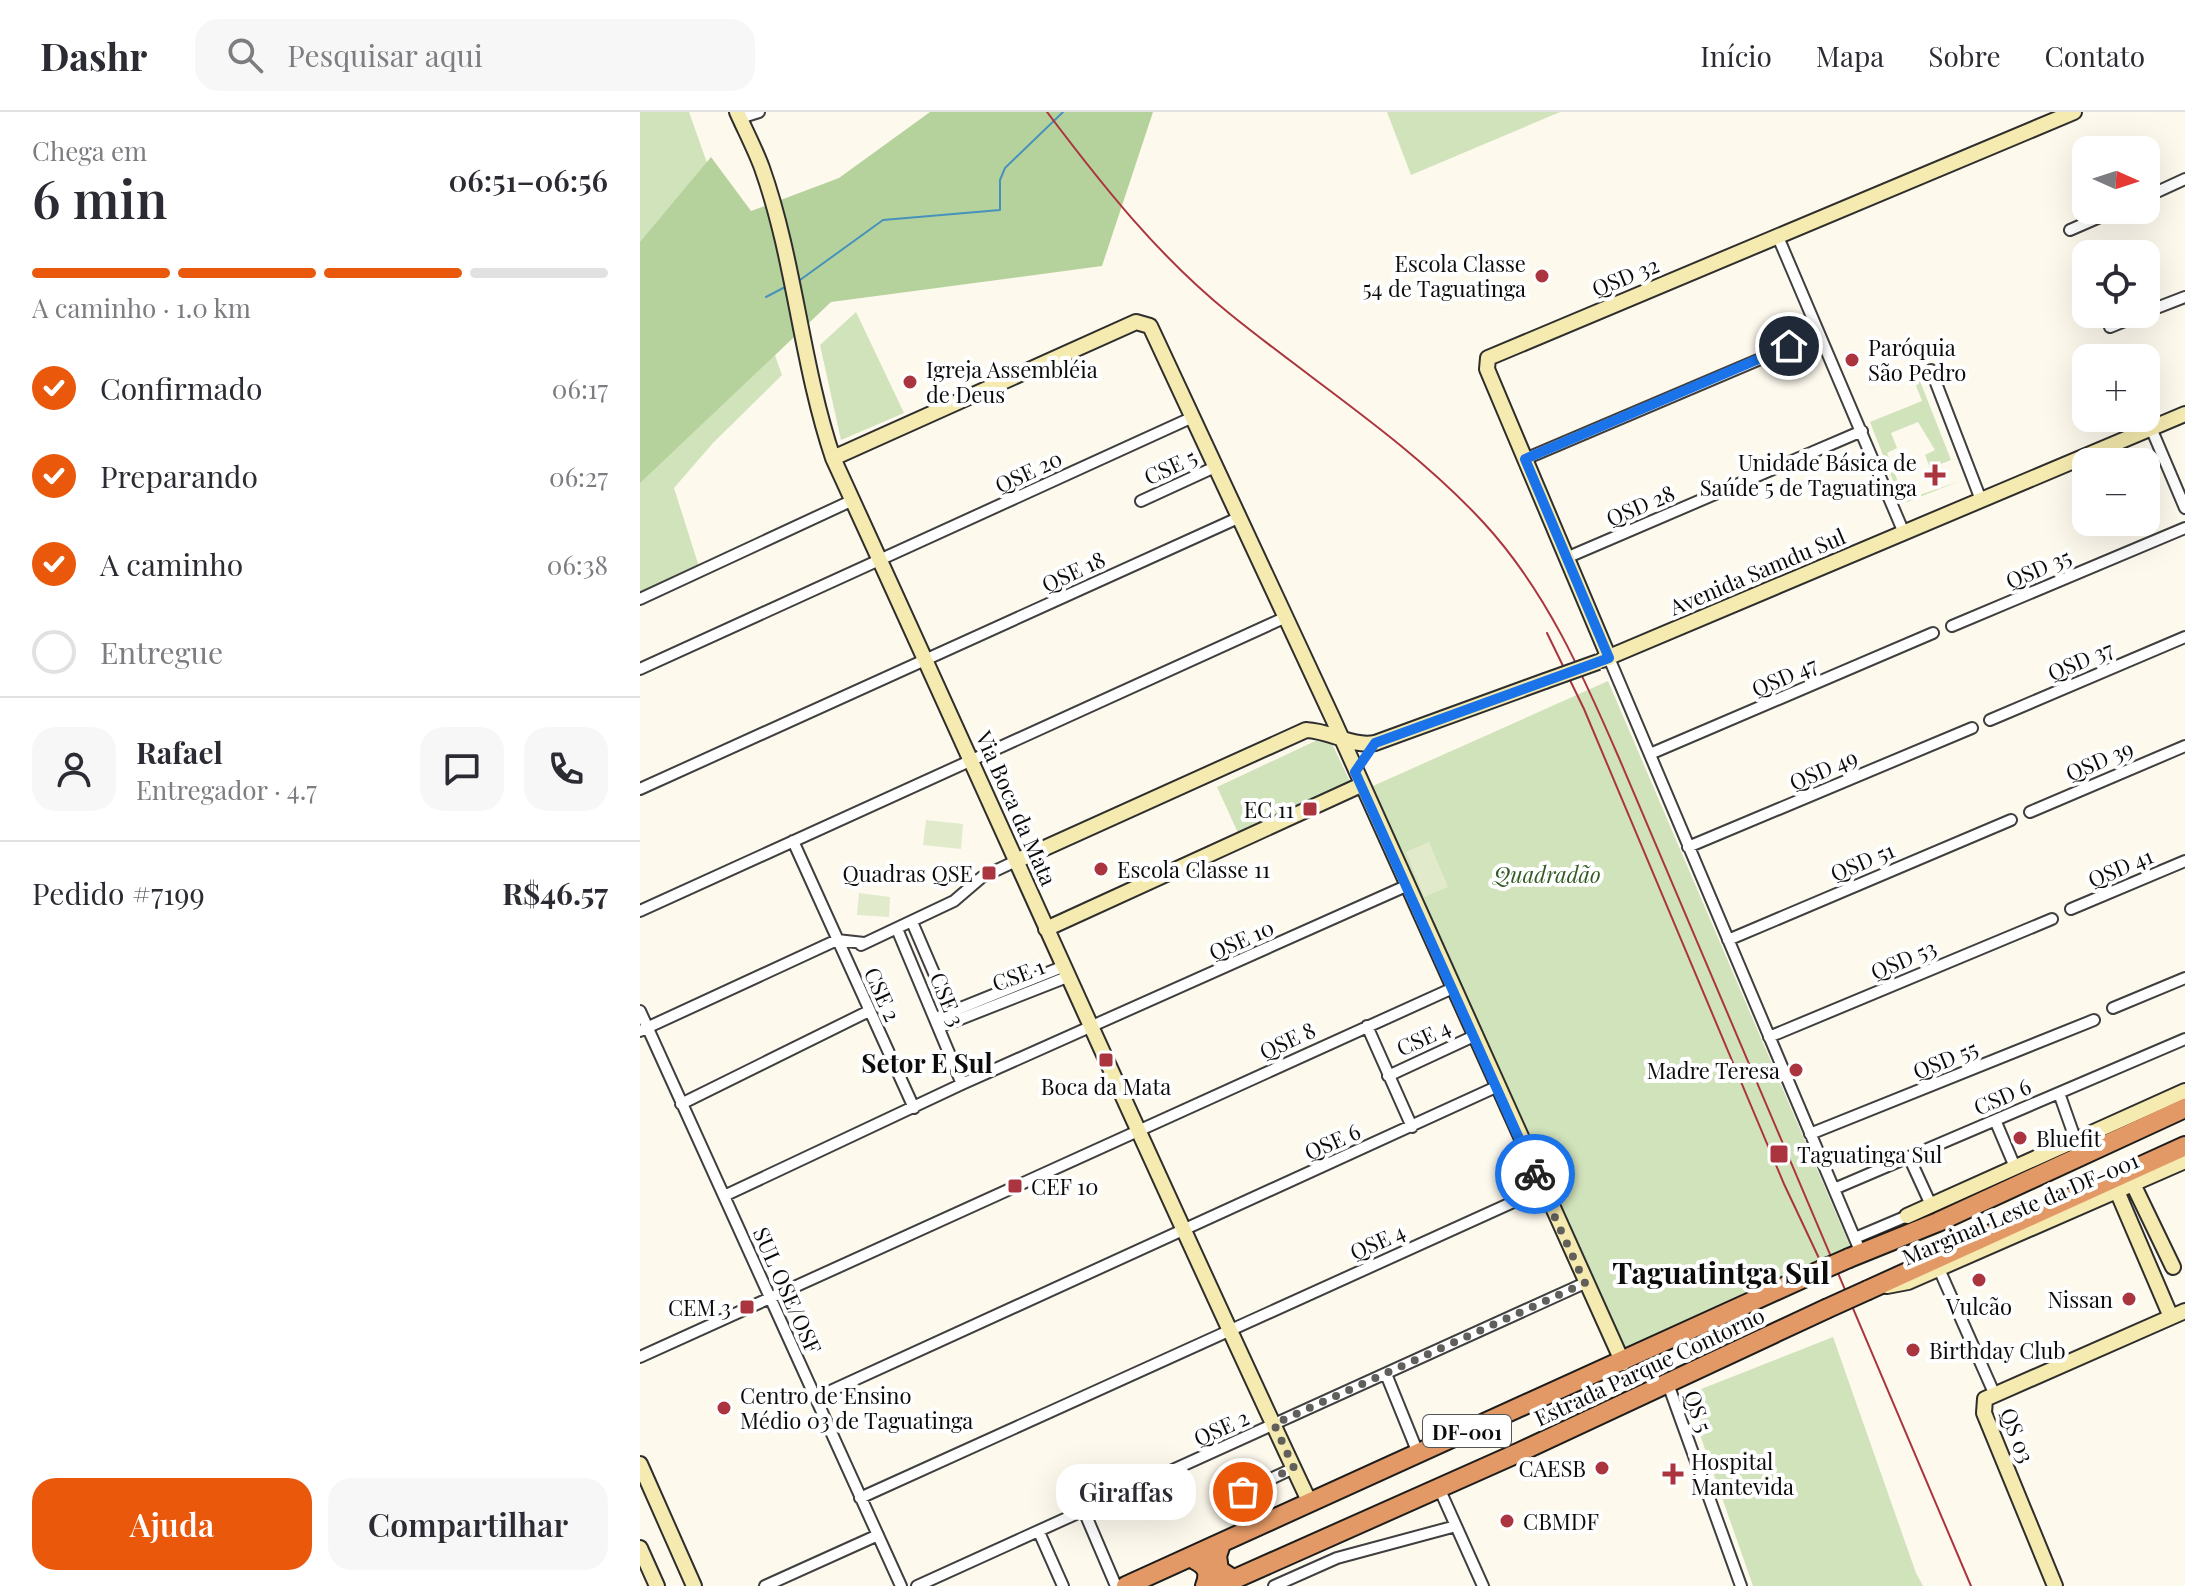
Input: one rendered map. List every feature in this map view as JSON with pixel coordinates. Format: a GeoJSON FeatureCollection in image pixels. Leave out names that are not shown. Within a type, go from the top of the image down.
{"type":"FeatureCollection","features":[{"type":"Feature","properties":{"kind":"highway","name":"Estrada Parque Contorno"},"geometry":{"type":"LineString","coordinates":[[1126,1586],[1623,1363],[1808,1276],[1855,1250],[1898,1239],[1951,1216],[1993,1196],[2023,1173],[2185,1108]]}},
{"type":"Feature","properties":{"kind":"highway","name":"Estrada Parque Contorno"},"geometry":{"type":"LineString","coordinates":[[1234,1582],[1826,1309],[1938,1263],[1963,1246],[2031,1222],[2185,1146]]}},
{"type":"Feature","properties":{"kind":"highway"},"geometry":{"type":"LineString","coordinates":[[2023,1173],[2043,1154]]}},
{"type":"Feature","properties":{"kind":"highway"},"geometry":{"type":"LineString","coordinates":[[1970,1188],[1993,1196]]}},
{"type":"Feature","properties":{"kind":"highway"},"geometry":{"type":"LineString","coordinates":[[1898,1239],[1907,1216]]}},
{"type":"Feature","properties":{"kind":"highway"},"geometry":{"type":"LineString","coordinates":[[1951,1216],[1950,1234],[1963,1246]]}},
{"type":"Feature","properties":{"kind":"highway"},"geometry":{"type":"LineString","coordinates":[[1925,1227],[1942,1243],[1938,1263]]}},
{"type":"Feature","properties":{"kind":"highway"},"geometry":{"type":"LineString","coordinates":[[1221,1544],[1217,1556],[1219,1570],[1234,1582]]}},
{"type":"Feature","properties":{"kind":"highway"},"geometry":{"type":"LineString","coordinates":[[1191,1557],[1206,1569],[1209,1576],[1205,1586]]}},
{"type":"Feature","properties":{"kind":"street"},"geometry":{"type":"LineString","coordinates":[[738,115],[759,112]]}},
{"type":"Feature","properties":{"kind":"street","name":"QSD 32"},"geometry":{"type":"LineString","coordinates":[[1525,459],[1487,369],[1490,356],[2074,112]]}},
{"type":"Feature","properties":{"kind":"street","name":"Via Boca da Mata"},"geometry":{"type":"LineString","coordinates":[[738,115],[762,168],[817,413],[833,458],[972,760],[1064,972],[1310,1503]]}},
{"type":"Feature","properties":{"kind":"street"},"geometry":{"type":"LineString","coordinates":[[2160,191],[2185,179]]}},
{"type":"Feature","properties":{"kind":"street"},"geometry":{"type":"LineString","coordinates":[[2070,230],[2084,224]]}},
{"type":"Feature","properties":{"kind":"street"},"geometry":{"type":"LineString","coordinates":[[1778,237],[1904,533]]}},
{"type":"Feature","properties":{"kind":"street"},"geometry":{"type":"LineString","coordinates":[[2160,307],[2185,297]]}},
{"type":"Feature","properties":{"kind":"street"},"geometry":{"type":"LineString","coordinates":[[833,458],[1136,322],[1146,324],[1157,336],[1623,1363]]}},
{"type":"Feature","properties":{"kind":"street"},"geometry":{"type":"LineString","coordinates":[[1819,334],[1525,459],[1566,558],[1603,660],[1650,754],[1834,1189],[1855,1250],[1907,1216],[1970,1188],[2023,1173],[1995,1120]]}},
{"type":"Feature","properties":{"kind":"street"},"geometry":{"type":"LineString","coordinates":[[1931,370],[1981,500]]}},
{"type":"Feature","properties":{"kind":"street","name":"Avenida Samdu Sul"},"geometry":{"type":"LineString","coordinates":[[2160,424],[2185,414]]}},
{"type":"Feature","properties":{"kind":"street","name":"QSE 20"},"geometry":{"type":"LineString","coordinates":[[640,669],[1193,417]]}},
{"type":"Feature","properties":{"kind":"street","name":"QSD 28"},"geometry":{"type":"LineString","coordinates":[[1566,558],[1862,431]]}},
{"type":"Feature","properties":{"kind":"street","name":"Avenida Samdu Sul"},"geometry":{"type":"LineString","coordinates":[[1306,730],[1356,745],[1375,743],[1603,660],[2142,432]]}},
{"type":"Feature","properties":{"kind":"street"},"geometry":{"type":"LineString","coordinates":[[2153,432],[2185,508]]}},
{"type":"Feature","properties":{"kind":"street","name":"CSE 5"},"geometry":{"type":"LineString","coordinates":[[1141,501],[1215,467]]}},
{"type":"Feature","properties":{"kind":"street"},"geometry":{"type":"LineString","coordinates":[[640,599],[853,500]]}},
{"type":"Feature","properties":{"kind":"street","name":"QSE 18"},"geometry":{"type":"LineString","coordinates":[[640,789],[1238,518]]}},
{"type":"Feature","properties":{"kind":"street","name":"QSD 35"},"geometry":{"type":"LineString","coordinates":[[1952,626],[2185,528]]}},
{"type":"Feature","properties":{"kind":"street"},"geometry":{"type":"LineString","coordinates":[[640,911],[1284,618]]}},
{"type":"Feature","properties":{"kind":"street","name":"QSD 47"},"geometry":{"type":"LineString","coordinates":[[1650,754],[1933,633]]}},
{"type":"Feature","properties":{"kind":"street","name":"QSD 37"},"geometry":{"type":"LineString","coordinates":[[1990,720],[2185,637]]}},
{"type":"Feature","properties":{"kind":"street"},"geometry":{"type":"LineString","coordinates":[[843,953],[954,901],[982,877],[1306,730],[1321,719],[1323,701]]}},
{"type":"Feature","properties":{"kind":"street","name":"QSD 49"},"geometry":{"type":"LineString","coordinates":[[1688,847],[1972,728]]}},
{"type":"Feature","properties":{"kind":"street"},"geometry":{"type":"LineString","coordinates":[[1046,929],[1358,778],[1375,743]]}},
{"type":"Feature","properties":{"kind":"street","name":"QSD 39"},"geometry":{"type":"LineString","coordinates":[[2030,812],[2185,746]]}},
{"type":"Feature","properties":{"kind":"street","name":"QSD 51"},"geometry":{"type":"LineString","coordinates":[[1728,940],[2011,820]]}},
{"type":"Feature","properties":{"kind":"street","name":"CSE 2"},"geometry":{"type":"LineString","coordinates":[[793,841],[914,1108]]}},
{"type":"Feature","properties":{"kind":"street","name":"QSD 41"},"geometry":{"type":"LineString","coordinates":[[2071,909],[2185,861]]}},
{"type":"Feature","properties":{"kind":"street","name":"QSE 10"},"geometry":{"type":"LineString","coordinates":[[724,1196],[962,1084],[1092,1029],[1406,886]]}},
{"type":"Feature","properties":{"kind":"street","name":"QSD 53"},"geometry":{"type":"LineString","coordinates":[[1769,1037],[2052,919]]}},
{"type":"Feature","properties":{"kind":"street","name":"CSE 3"},"geometry":{"type":"LineString","coordinates":[[912,922],[953,1016]]}},
{"type":"Feature","properties":{"kind":"street","name":"CSE 3"},"geometry":{"type":"LineString","coordinates":[[897,929],[962,1084]]}},
{"type":"Feature","properties":{"kind":"street"},"geometry":{"type":"LineString","coordinates":[[644,1029],[837,940],[864,943]]}},
{"type":"Feature","properties":{"kind":"street","name":"CSE 1"},"geometry":{"type":"LineString","coordinates":[[938,1023],[1064,972]]}},
{"type":"Feature","properties":{"kind":"street"},"geometry":{"type":"LineString","coordinates":[[2113,1008],[2185,978]]}},
{"type":"Feature","properties":{"kind":"street","name":"QSE 8"},"geometry":{"type":"LineString","coordinates":[[640,1357],[1453,988]]}},
{"type":"Feature","properties":{"kind":"street","name":"SUL OSE/OSF"},"geometry":{"type":"LineString","coordinates":[[640,1011],[644,1029],[724,1196],[901,1586]]}},
{"type":"Feature","properties":{"kind":"street"},"geometry":{"type":"LineString","coordinates":[[681,1104],[869,1011]]}},
{"type":"Feature","properties":{"kind":"street","name":"QSD 55"},"geometry":{"type":"LineString","coordinates":[[1810,1134],[2094,1020]]}},
{"type":"Feature","properties":{"kind":"street"},"geometry":{"type":"LineString","coordinates":[[1367,1026],[1412,1127]]}},
{"type":"Feature","properties":{"kind":"street","name":"CSE 4"},"geometry":{"type":"LineString","coordinates":[[1388,1076],[1474,1036]]}},
{"type":"Feature","properties":{"kind":"street","name":"CSD 6"},"geometry":{"type":"LineString","coordinates":[[1834,1189],[2185,1039]]}},
{"type":"Feature","properties":{"kind":"street","name":"QSE 6"},"geometry":{"type":"LineString","coordinates":[[815,1398],[1496,1087]]}},
{"type":"Feature","properties":{"kind":"street"},"geometry":{"type":"LineString","coordinates":[[2043,1154],[2185,1091]]}},
{"type":"Feature","properties":{"kind":"street"},"geometry":{"type":"LineString","coordinates":[[2059,1093],[2076,1141]]}},
{"type":"Feature","properties":{"kind":"street"},"geometry":{"type":"LineString","coordinates":[[1909,1157],[1931,1205]]}},
{"type":"Feature","properties":{"kind":"street","name":"Marginal Leste da DF-001"},"geometry":{"type":"LineString","coordinates":[[1938,1263],[2185,1161]]}},
{"type":"Feature","properties":{"kind":"street"},"geometry":{"type":"LineString","coordinates":[[2133,1184],[2151,1225],[2179,1265],[2156,1277]]}},
{"type":"Feature","properties":{"kind":"street","name":"QSE 4"},"geometry":{"type":"LineString","coordinates":[[860,1498],[1542,1189]]}},
{"type":"Feature","properties":{"kind":"street","name":"QS 03"},"geometry":{"type":"LineString","coordinates":[[2055,1586],[1984,1413],[1985,1399],[2178,1314],[2156,1277],[2117,1191]]}},
{"type":"Feature","properties":{"kind":"street"},"geometry":{"type":"LineString","coordinates":[[2136,1231],[2151,1225]]}},
{"type":"Feature","properties":{"kind":"street"},"geometry":{"type":"LineString","coordinates":[[1938,1263],[1994,1393]]}},
{"type":"Feature","properties":{"kind":"street","name":"QSE 2"},"geometry":{"type":"LineString","coordinates":[[917,1586],[1585,1283]]}},
{"type":"Feature","properties":{"kind":"street"},"geometry":{"type":"LineString","coordinates":[[1386,1374],[1418,1453]]}},
{"type":"Feature","properties":{"kind":"street","name":"QS 5"},"geometry":{"type":"LineString","coordinates":[[1668,1384],[1741,1586]]}},
{"type":"Feature","properties":{"kind":"street"},"geometry":{"type":"LineString","coordinates":[[640,1464],[694,1586]]}},
{"type":"Feature","properties":{"kind":"street"},"geometry":{"type":"LineString","coordinates":[[1243,1492],[1294,1468]]}},
{"type":"Feature","properties":{"kind":"street"},"geometry":{"type":"LineString","coordinates":[[1439,1488],[1483,1586]]}},
{"type":"Feature","properties":{"kind":"street"},"geometry":{"type":"LineString","coordinates":[[1084,1511],[1116,1586]]}},
{"type":"Feature","properties":{"kind":"street"},"geometry":{"type":"LineString","coordinates":[[1274,1586],[1291,1582],[1337,1558],[1456,1526]]}},
{"type":"Feature","properties":{"kind":"street"},"geometry":{"type":"LineString","coordinates":[[1039,1532],[1063,1586]]}},
{"type":"Feature","properties":{"kind":"street"},"geometry":{"type":"LineString","coordinates":[[765,1586],[878,1535]]}},
{"type":"Feature","properties":{"kind":"street"},"geometry":{"type":"LineString","coordinates":[[640,1548],[657,1586]]}},
{"type":"Feature","properties":{"kind":"street"},"geometry":{"type":"LineString","coordinates":[[1281,1559],[1291,1582]]}},
{"type":"Feature","properties":{"kind":"green space"},"geometry":{"type":"Polygon","coordinates":[[[640,112],[689,112],[782,375],[713,443],[674,488],[701,573],[640,600],[640,112]]]}},
{"type":"Feature","properties":{"kind":"green space"},"geometry":{"type":"Polygon","coordinates":[[[930,112],[1153,112],[1102,266],[831,302],[640,483],[640,242],[711,157],[751,211],[839,178],[930,112]]]}},
{"type":"Feature","properties":{"kind":"green space"},"geometry":{"type":"Polygon","coordinates":[[[1387,112],[1560,112],[1411,175],[1387,112]]]}},
{"type":"Feature","properties":{"kind":"green space"},"geometry":{"type":"Polygon","coordinates":[[[856,312],[904,413],[841,440],[820,345],[856,312]]]}},
{"type":"Feature","properties":{"kind":"green space"},"geometry":{"type":"Polygon","coordinates":[[[1920,381],[1951,460],[1930,468],[1925,455],[1935,450],[1918,422],[1891,433],[1897,448],[1887,453],[1905,500],[1960,481],[1902,504],[1870,422],[1922,401],[1915,383],[1920,381]]]}},
{"type":"Feature","properties":{"kind":"green space","name":"Quadradão"},"geometry":{"type":"Polygon","coordinates":[[[1608,681],[1850,1246],[1623,1363],[1364,790],[1608,681]]]}},
{"type":"Feature","properties":{"kind":"green space"},"geometry":{"type":"Polygon","coordinates":[[[1328,735],[1352,786],[1239,835],[1217,787],[1328,735]]]}},
{"type":"Feature","properties":{"kind":"green space"},"geometry":{"type":"Polygon","coordinates":[[[926,820],[963,824],[961,849],[923,845],[926,820]]]}},
{"type":"Feature","properties":{"kind":"green space"},"geometry":{"type":"Polygon","coordinates":[[[1429,842],[1448,887],[1424,897],[1406,852],[1429,842]]]}},
{"type":"Feature","properties":{"kind":"green space"},"geometry":{"type":"Polygon","coordinates":[[[859,893],[890,897],[889,917],[857,915],[859,893]]]}},
{"type":"Feature","properties":{"kind":"green space"},"geometry":{"type":"Polygon","coordinates":[[[1833,1337],[1923,1586],[1753,1586],[1686,1395],[1833,1337]]]}},
{"type":"Feature","properties":{"kind":"waterway"},"geometry":{"type":"LineString","coordinates":[[800,280],[883,220],[1000,210],[1000,180],[1005,168],[1063,112]]}},
{"type":"Feature","properties":{"kind":"waterway"},"geometry":{"type":"LineString","coordinates":[[766,297],[787,286]]}},
{"type":"Feature","properties":{"kind":"railway"},"geometry":{"type":"LineString","coordinates":[[1047,112],[1110,193],[1179,268],[1230,314],[1424,465],[1483,522],[1526,576],[1577,665],[1619,758],[1971,1586]]}},
{"type":"Feature","properties":{"kind":"railway"},"geometry":{"type":"LineString","coordinates":[[1547,633],[1584,709],[1784,1184],[1825,1271]]}},
{"type":"Feature","properties":{"kind":"way so far"},"geometry":{"type":"LineString","coordinates":[[1243,1492],[1294,1468],[1274,1424],[1585,1283],[1535,1174]]}},
{"type":"Feature","properties":{"kind":"place","name":"Escola Classe 54 de Taguatinga"},"geometry":{"type":"Point","coordinates":[1542,276]}},
{"type":"Feature","properties":{"kind":"place","name":"Paróquia São Pedro"},"geometry":{"type":"Point","coordinates":[1852,360]}},
{"type":"Feature","properties":{"kind":"place","name":"Igreja Assembléia de Deus"},"geometry":{"type":"Point","coordinates":[910,382]}},
{"type":"Feature","properties":{"kind":"place","name":"Unidade Básica de Saúde 5 de Taguatinga"},"geometry":{"type":"Point","coordinates":[1935,475]}},
{"type":"Feature","properties":{"kind":"place","name":"EC 11"},"geometry":{"type":"Point","coordinates":[1310,809]}},
{"type":"Feature","properties":{"kind":"place","name":"Escola Classe 11"},"geometry":{"type":"Point","coordinates":[1101,869]}},
{"type":"Feature","properties":{"kind":"place","name":"Quadras QSE"},"geometry":{"type":"Point","coordinates":[989,873]}},
{"type":"Feature","properties":{"kind":"place","name":"Boca da Mata"},"geometry":{"type":"Point","coordinates":[1106,1060]}},
{"type":"Feature","properties":{"kind":"place","name":"Madre Teresa"},"geometry":{"type":"Point","coordinates":[1796,1070]}},
{"type":"Feature","properties":{"kind":"place","name":"Bluefit"},"geometry":{"type":"Point","coordinates":[2020,1138]}},
{"type":"Feature","properties":{"kind":"place","name":"Taguatinga Sul"},"geometry":{"type":"Point","coordinates":[1779,1154]}},
{"type":"Feature","properties":{"kind":"place","name":"CEF 10"},"geometry":{"type":"Point","coordinates":[1015,1186]}},
{"type":"Feature","properties":{"kind":"place","name":"Vulcão"},"geometry":{"type":"Point","coordinates":[1979,1280]}},
{"type":"Feature","properties":{"kind":"place","name":"Nissan"},"geometry":{"type":"Point","coordinates":[2129,1299]}},
{"type":"Feature","properties":{"kind":"place","name":"CEM 3"},"geometry":{"type":"Point","coordinates":[747,1307]}},
{"type":"Feature","properties":{"kind":"place","name":"Birthday Club"},"geometry":{"type":"Point","coordinates":[1913,1350]}},
{"type":"Feature","properties":{"kind":"place","name":"Centro de Ensino Médio 03 de Taguatinga"},"geometry":{"type":"Point","coordinates":[724,1408]}},
{"type":"Feature","properties":{"kind":"place","name":"CAESB"},"geometry":{"type":"Point","coordinates":[1602,1468]}},
{"type":"Feature","properties":{"kind":"place","name":"Hospital Mantevida"},"geometry":{"type":"Point","coordinates":[1673,1474]}},
{"type":"Feature","properties":{"kind":"place","name":"Giraffas"},"geometry":{"type":"Point","coordinates":[1243,1492]}},
{"type":"Feature","properties":{"kind":"place","name":"CBMDF"},"geometry":{"type":"Point","coordinates":[1507,1521]}},
{"type":"Feature","properties":{"kind":"district","name":"Setor E Sul"},"geometry":{"type":"Point","coordinates":[927,1062]}},
{"type":"Feature","properties":{"kind":"district","name":"Taguatintga Sul"},"geometry":{"type":"Point","coordinates":[1721,1272]}},
{"type":"Feature","properties":{"kind":"route"},"geometry":{"type":"LineString","coordinates":[[1535,1174],[1355,772],[1375,743],[1609,658],[1525,459],[1789,346]]}}]}
